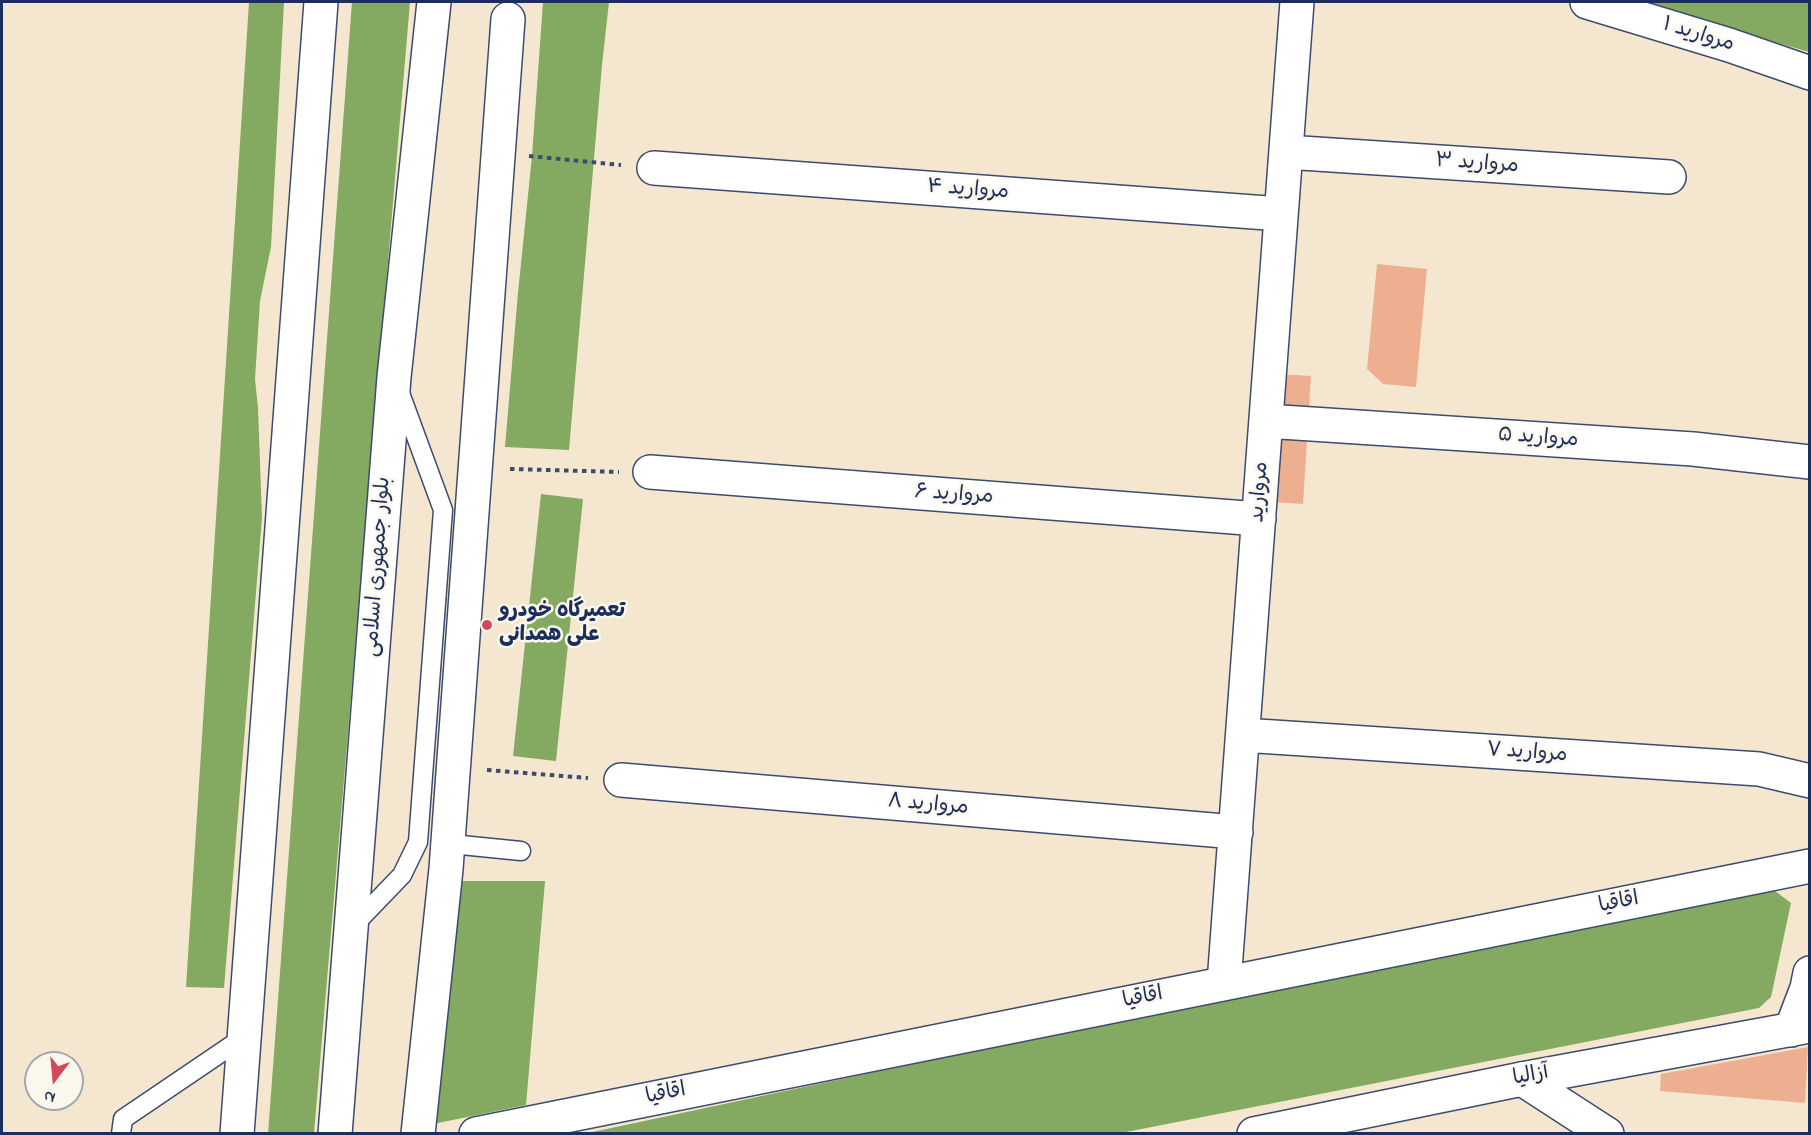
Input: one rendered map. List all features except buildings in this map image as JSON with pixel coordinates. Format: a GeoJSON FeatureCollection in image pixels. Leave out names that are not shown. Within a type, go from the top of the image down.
{"type":"FeatureCollection","features":[{"type":"Feature","properties":{"kind":"street"},"geometry":{"type":"LineString","coordinates":[[237,1134],[321,2]]}},
{"type":"Feature","properties":{"kind":"street","name":"بلوار جمهوری اسلامی"},"geometry":{"type":"LineString","coordinates":[[335,1134],[394,377],[434,2]]}},
{"type":"Feature","properties":{"kind":"street","name":"مروارید"},"geometry":{"type":"LineString","coordinates":[[1224,982],[1297,2]]}},
{"type":"Feature","properties":{"kind":"street","name":"مروارید ۱"},"geometry":{"type":"LineString","coordinates":[[1587,2],[1729,45],[1809,73]]}},
{"type":"Feature","properties":{"kind":"street"},"geometry":{"type":"LineString","coordinates":[[418,1134],[446,869],[433,843],[453,768],[508,19]]}},
{"type":"Feature","properties":{"kind":"street","name":"مروارید ۳"},"geometry":{"type":"LineString","coordinates":[[1286,152],[1669,177]]}},
{"type":"Feature","properties":{"kind":"street","name":"مروارید ۴"},"geometry":{"type":"LineString","coordinates":[[654,168],[1281,214]]}},
{"type":"Feature","properties":{"kind":"street","name":"مروارید ۵"},"geometry":{"type":"LineString","coordinates":[[1266,422],[1681,448],[1809,462]]}},
{"type":"Feature","properties":{"kind":"street","name":"مروارید ۶"},"geometry":{"type":"LineString","coordinates":[[650,472],[1259,519]]}},
{"type":"Feature","properties":{"kind":"street","name":"مروارید ۷"},"geometry":{"type":"LineString","coordinates":[[1243,735],[1759,769],[1809,781]]}},
{"type":"Feature","properties":{"kind":"street","name":"مروارید ۸"},"geometry":{"type":"LineString","coordinates":[[621,780],[1236,832]]}},
{"type":"Feature","properties":{"kind":"street","name":"اقاقیا"},"geometry":{"type":"LineString","coordinates":[[476,1134],[510,1130],[1224,982],[1809,866]]}},
{"type":"Feature","properties":{"kind":"street"},"geometry":{"type":"LineString","coordinates":[[1800,1028],[1809,973]]}},
{"type":"Feature","properties":{"kind":"street","name":"آزالیا"},"geometry":{"type":"LineString","coordinates":[[1254,1134],[1522,1079],[1800,1028]]}},
{"type":"Feature","properties":{"kind":"street"},"geometry":{"type":"LineString","coordinates":[[1522,1079],[1607,1134]]}},
{"type":"Feature","properties":{"kind":"lane"},"geometry":{"type":"LineString","coordinates":[[351,928],[433,843],[443,510],[394,377]]}},
{"type":"Feature","properties":{"kind":"lane"},"geometry":{"type":"LineString","coordinates":[[433,843],[521,851]]}},
{"type":"Feature","properties":{"kind":"lane"},"geometry":{"type":"LineString","coordinates":[[121,1134],[123,1119],[244,1037]]}},
{"type":"Feature","properties":{"kind":"path"},"geometry":{"type":"LineString","coordinates":[[498,154],[654,168]]}},
{"type":"Feature","properties":{"kind":"path"},"geometry":{"type":"LineString","coordinates":[[476,468],[650,472]]}},
{"type":"Feature","properties":{"kind":"path"},"geometry":{"type":"LineString","coordinates":[[453,768],[621,780]]}},
{"type":"Feature","properties":{"kind":"green space"},"geometry":{"type":"Polygon","coordinates":[[[249,2],[284,2],[271,247],[260,301],[255,379],[262,518],[224,988],[186,987],[249,2]]]}},
{"type":"Feature","properties":{"kind":"green space"},"geometry":{"type":"Polygon","coordinates":[[[352,2],[410,2],[314,1133],[268,1134],[352,2]]]}},
{"type":"Feature","properties":{"kind":"green space"},"geometry":{"type":"Polygon","coordinates":[[[543,2],[609,2],[569,450],[505,447],[532,156],[543,2]]]}},
{"type":"Feature","properties":{"kind":"green space"},"geometry":{"type":"Polygon","coordinates":[[[1638,2],[1809,2],[1809,52],[1638,2]]]}},
{"type":"Feature","properties":{"kind":"green space"},"geometry":{"type":"Polygon","coordinates":[[[541,494],[583,499],[556,761],[513,756],[541,494]]]}},
{"type":"Feature","properties":{"kind":"green space"},"geometry":{"type":"Polygon","coordinates":[[[457,881],[545,881],[526,1105],[433,1124],[457,881]]]}},
{"type":"Feature","properties":{"kind":"green space"},"geometry":{"type":"Polygon","coordinates":[[[1771,888],[1791,903],[1771,997],[1759,1008],[1121,1133],[583,1134],[1058,1033],[1771,888]]]}},
{"type":"Feature","properties":{"kind":"place","name":"تعمیرگاه خودرو علی همدانی"},"geometry":{"type":"Point","coordinates":[487,625]}}]}
